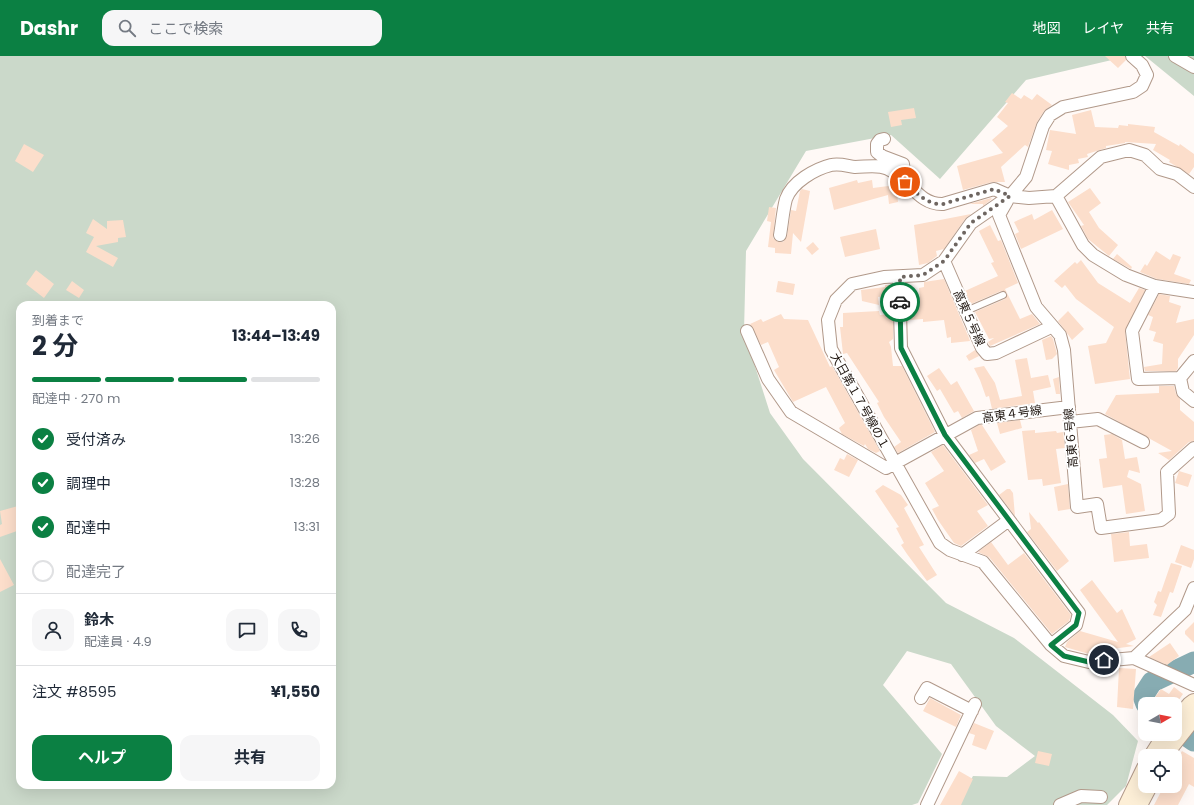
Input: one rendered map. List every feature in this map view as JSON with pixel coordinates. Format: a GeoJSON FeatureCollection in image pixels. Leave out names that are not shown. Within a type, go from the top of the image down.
{"type":"FeatureCollection","features":[{"type":"Feature","properties":{"kind":"street","name":"大日第１７号線の１"},"geometry":{"type":"LineString","coordinates":[[1132,56],[1142,65],[1147,75],[1142,86],[1133,92],[1063,107],[1050,115],[1043,126],[1026,177],[1010,196],[971,223],[944,261],[923,275],[869,279],[852,284],[836,300],[828,320],[832,349],[940,543],[962,555],[982,562],[1051,645],[1064,656],[1089,662],[1135,658]]}},
{"type":"Feature","properties":{"kind":"street"},"geometry":{"type":"LineString","coordinates":[[1175,56],[1194,67]]}},
{"type":"Feature","properties":{"kind":"street"},"geometry":{"type":"LineString","coordinates":[[884,139],[880,140],[877,144],[877,152],[882,156],[903,164],[905,182]]}},
{"type":"Feature","properties":{"kind":"street"},"geometry":{"type":"LineString","coordinates":[[780,235],[786,198],[796,183],[831,165],[845,164],[854,167],[881,166],[893,171],[925,200],[934,204],[943,204],[994,189],[1010,196],[1029,198],[1056,196],[1101,157],[1129,150],[1145,155],[1160,169],[1177,174],[1194,187]]}},
{"type":"Feature","properties":{"kind":"street","name":"高東６号線"},"geometry":{"type":"LineString","coordinates":[[1010,196],[999,215],[1036,307],[1051,327],[1060,335],[1064,350],[1077,507],[1097,504],[1100,528],[1160,520],[1169,514],[1167,472],[1194,448]]}},
{"type":"Feature","properties":{"kind":"street"},"geometry":{"type":"LineString","coordinates":[[1056,196],[1083,245],[1093,255],[1126,275],[1155,286],[1194,292]]}},
{"type":"Feature","properties":{"kind":"street","name":"高東５号線"},"geometry":{"type":"LineString","coordinates":[[944,261],[982,348],[987,354],[996,353],[1051,327]]}},
{"type":"Feature","properties":{"kind":"street"},"geometry":{"type":"LineString","coordinates":[[900,277],[901,348],[945,435],[1079,613],[1076,625],[1051,645]]}},
{"type":"Feature","properties":{"kind":"street"},"geometry":{"type":"LineString","coordinates":[[1155,286],[1132,331],[1138,379],[1180,378],[1194,361]]}},
{"type":"Feature","properties":{"kind":"street"},"geometry":{"type":"LineString","coordinates":[[747,331],[768,379],[791,412],[886,468],[895,464]]}},
{"type":"Feature","properties":{"kind":"street"},"geometry":{"type":"LineString","coordinates":[[1180,378],[1183,392],[1194,401]]}},
{"type":"Feature","properties":{"kind":"street","name":"高東４号線"},"geometry":{"type":"LineString","coordinates":[[895,464],[977,418],[1069,407]]}},
{"type":"Feature","properties":{"kind":"street"},"geometry":{"type":"LineString","coordinates":[[1070,422],[1098,419],[1143,442]]}},
{"type":"Feature","properties":{"kind":"street"},"geometry":{"type":"LineString","coordinates":[[962,555],[1009,520]]}},
{"type":"Feature","properties":{"kind":"street"},"geometry":{"type":"LineString","coordinates":[[1193,684],[1135,658],[1185,610],[1194,588]]}},
{"type":"Feature","properties":{"kind":"street"},"geometry":{"type":"LineString","coordinates":[[921,698],[927,688],[973,707],[927,805]]}},
{"type":"Feature","properties":{"kind":"street"},"geometry":{"type":"LineString","coordinates":[[1167,743],[1184,721],[1194,702]]}},
{"type":"Feature","properties":{"kind":"street"},"geometry":{"type":"LineString","coordinates":[[1127,805],[1138,782]]}},
{"type":"Feature","properties":{"kind":"street"},"geometry":{"type":"LineString","coordinates":[[1139,805],[1145,793]]}},
{"type":"Feature","properties":{"kind":"street"},"geometry":{"type":"LineString","coordinates":[[1060,805],[1081,796],[1101,797]]}},
{"type":"Feature","properties":{"kind":"lane"},"geometry":{"type":"LineString","coordinates":[[966,312],[1003,295]]}},
{"type":"Feature","properties":{"kind":"green space"},"geometry":{"type":"Polygon","coordinates":[[[0,56],[1129,56],[1026,80],[940,179],[891,135],[806,151],[746,251],[744,332],[770,413],[803,459],[946,603],[1014,638],[1113,715],[1138,741],[1126,786],[1107,805],[956,805],[973,776],[1007,777],[1035,756],[996,726],[951,664],[907,651],[883,685],[942,754],[918,803],[912,805],[0,805],[0,56]]]}},
{"type":"Feature","properties":{"kind":"green space"},"geometry":{"type":"Polygon","coordinates":[[[1145,56],[1194,56],[1194,96],[1145,56]]]}},
{"type":"Feature","properties":{"kind":"building"},"geometry":{"type":"Polygon","coordinates":[[[1105,56],[1125,56],[1126,60],[1118,68],[1105,56]]]}},
{"type":"Feature","properties":{"kind":"building"},"geometry":{"type":"Polygon","coordinates":[[[1012,93],[1021,99],[1024,95],[1032,100],[1037,94],[1052,105],[1044,111],[1037,122],[1028,147],[1025,145],[1001,167],[1005,182],[992,182],[963,190],[957,166],[1003,153],[992,140],[1008,126],[997,117],[1008,103],[1005,102],[1012,93]]]}},
{"type":"Feature","properties":{"kind":"building"},"geometry":{"type":"Polygon","coordinates":[[[914,108],[916,118],[901,120],[902,125],[891,127],[888,112],[914,108]]]}},
{"type":"Feature","properties":{"kind":"building"},"geometry":{"type":"Polygon","coordinates":[[[1091,110],[1095,127],[1118,128],[1119,125],[1128,126],[1128,124],[1155,127],[1154,132],[1179,146],[1180,144],[1194,154],[1194,167],[1189,174],[1169,162],[1170,160],[1153,150],[1156,144],[1125,142],[1106,146],[1106,148],[1087,154],[1088,157],[1078,159],[1079,163],[1069,165],[1069,170],[1048,164],[1052,151],[1046,150],[1050,130],[1076,134],[1072,115],[1091,110]]]}},
{"type":"Feature","properties":{"kind":"building"},"geometry":{"type":"Polygon","coordinates":[[[24,144],[44,155],[33,172],[15,161],[24,144]]]}},
{"type":"Feature","properties":{"kind":"building"},"geometry":{"type":"Polygon","coordinates":[[[857,180],[858,183],[872,180],[873,188],[896,185],[898,202],[889,204],[888,195],[834,210],[829,188],[857,180]]]}},
{"type":"Feature","properties":{"kind":"building"},"geometry":{"type":"Polygon","coordinates":[[[1090,188],[1101,203],[1089,212],[1099,228],[1118,245],[1109,256],[1088,239],[1081,226],[1084,225],[1068,202],[1090,188]]]}},
{"type":"Feature","properties":{"kind":"building"},"geometry":{"type":"Polygon","coordinates":[[[802,189],[810,191],[801,242],[793,233],[791,254],[775,253],[775,248],[768,247],[771,222],[767,221],[769,207],[776,208],[773,238],[778,242],[783,242],[787,236],[791,210],[796,211],[800,191],[802,189]]]}},
{"type":"Feature","properties":{"kind":"building"},"geometry":{"type":"Polygon","coordinates":[[[992,199],[983,206],[983,204],[969,204],[992,199]]]}},
{"type":"Feature","properties":{"kind":"building"},"geometry":{"type":"Polygon","coordinates":[[[1052,210],[1063,229],[1021,249],[1015,234],[1019,232],[1014,222],[1032,214],[1034,220],[1052,210]]]}},
{"type":"Feature","properties":{"kind":"building"},"geometry":{"type":"Polygon","coordinates":[[[971,214],[965,219],[944,249],[936,251],[937,256],[928,263],[919,265],[914,225],[971,214]]]}},
{"type":"Feature","properties":{"kind":"building"},"geometry":{"type":"Polygon","coordinates":[[[93,219],[107,229],[107,221],[123,220],[126,237],[118,238],[118,242],[96,246],[118,258],[113,267],[86,252],[94,237],[86,233],[93,219]]]}},
{"type":"Feature","properties":{"kind":"building"},"geometry":{"type":"Polygon","coordinates":[[[990,225],[998,241],[1001,240],[1018,283],[1005,289],[1007,293],[1001,291],[971,304],[965,291],[998,276],[991,263],[994,262],[979,231],[990,225]]]}},
{"type":"Feature","properties":{"kind":"building"},"geometry":{"type":"Polygon","coordinates":[[[876,229],[880,249],[845,257],[840,237],[876,229]]]}},
{"type":"Feature","properties":{"kind":"building"},"geometry":{"type":"Polygon","coordinates":[[[813,242],[819,249],[812,255],[806,248],[813,242]]]}},
{"type":"Feature","properties":{"kind":"building"},"geometry":{"type":"Polygon","coordinates":[[[1156,251],[1170,260],[1173,254],[1181,257],[1174,274],[1191,280],[1189,284],[1157,279],[1140,272],[1145,264],[1147,266],[1156,251]]]}},
{"type":"Feature","properties":{"kind":"building"},"geometry":{"type":"Polygon","coordinates":[[[1117,254],[1132,267],[1131,269],[1113,259],[1117,254]]]}},
{"type":"Feature","properties":{"kind":"building"},"geometry":{"type":"Polygon","coordinates":[[[1081,260],[1098,283],[1130,303],[1139,288],[1145,290],[1125,331],[1130,379],[1095,384],[1088,346],[1106,343],[1114,327],[1076,299],[1065,285],[1062,288],[1054,281],[1075,262],[1077,264],[1081,260]]]}},
{"type":"Feature","properties":{"kind":"building"},"geometry":{"type":"Polygon","coordinates":[[[36,270],[54,284],[44,298],[26,284],[36,270]]]}},
{"type":"Feature","properties":{"kind":"building"},"geometry":{"type":"Polygon","coordinates":[[[944,279],[970,341],[951,343],[951,337],[947,338],[944,320],[923,322],[923,319],[910,320],[908,301],[920,300],[919,288],[924,287],[924,282],[944,279]]]}},
{"type":"Feature","properties":{"kind":"building"},"geometry":{"type":"Polygon","coordinates":[[[72,281],[84,290],[79,298],[66,290],[72,281]]]}},
{"type":"Feature","properties":{"kind":"building"},"geometry":{"type":"Polygon","coordinates":[[[778,281],[795,284],[793,295],[776,292],[778,281]]]}},
{"type":"Feature","properties":{"kind":"building"},"geometry":{"type":"Polygon","coordinates":[[[885,285],[892,285],[892,295],[878,297],[879,305],[862,301],[861,290],[885,287],[885,285]]]}},
{"type":"Feature","properties":{"kind":"building"},"geometry":{"type":"Polygon","coordinates":[[[1007,293],[1020,319],[1032,314],[1040,324],[990,346],[988,342],[994,338],[989,339],[975,312],[1005,299],[1007,293]]]}},
{"type":"Feature","properties":{"kind":"building"},"geometry":{"type":"Polygon","coordinates":[[[1159,294],[1170,296],[1169,302],[1181,306],[1176,323],[1194,319],[1194,335],[1178,359],[1178,368],[1176,371],[1145,371],[1144,367],[1162,364],[1163,344],[1153,341],[1156,332],[1149,330],[1153,317],[1148,315],[1159,294]]]}},
{"type":"Feature","properties":{"kind":"building"},"geometry":{"type":"Polygon","coordinates":[[[879,311],[880,315],[893,314],[893,339],[889,342],[893,366],[902,366],[935,432],[898,453],[894,447],[901,442],[884,417],[877,403],[879,402],[847,353],[843,354],[840,327],[843,327],[843,313],[879,311]]]}},
{"type":"Feature","properties":{"kind":"building"},"geometry":{"type":"Polygon","coordinates":[[[1068,311],[1084,329],[1072,340],[1058,321],[1068,311]]]}},
{"type":"Feature","properties":{"kind":"building"},"geometry":{"type":"Polygon","coordinates":[[[781,314],[784,319],[808,320],[830,367],[832,366],[880,451],[876,453],[868,449],[865,444],[864,446],[842,434],[839,428],[845,423],[826,387],[793,402],[774,370],[779,367],[768,342],[761,345],[750,324],[761,319],[763,322],[781,314]]]}},
{"type":"Feature","properties":{"kind":"building"},"geometry":{"type":"Polygon","coordinates":[[[1051,336],[1057,354],[1052,359],[1046,360],[1042,340],[1051,336]]]}},
{"type":"Feature","properties":{"kind":"building"},"geometry":{"type":"Polygon","coordinates":[[[975,350],[979,356],[969,361],[966,356],[975,350]]]}},
{"type":"Feature","properties":{"kind":"building"},"geometry":{"type":"Polygon","coordinates":[[[1027,358],[1031,378],[1048,375],[1051,387],[1033,391],[1035,403],[992,409],[989,396],[986,397],[974,368],[984,366],[995,383],[1000,400],[1022,396],[1015,360],[1027,358]]]}},
{"type":"Feature","properties":{"kind":"building"},"geometry":{"type":"Polygon","coordinates":[[[939,368],[951,385],[957,381],[974,411],[962,418],[958,411],[954,413],[940,389],[937,391],[927,376],[939,368]]]}},
{"type":"Feature","properties":{"kind":"building"},"geometry":{"type":"Polygon","coordinates":[[[1059,377],[1060,394],[1056,394],[1053,379],[1059,377]]]}},
{"type":"Feature","properties":{"kind":"building"},"geometry":{"type":"Polygon","coordinates":[[[1159,386],[1174,386],[1176,394],[1180,399],[1180,410],[1194,422],[1194,441],[1189,442],[1169,460],[1158,453],[1172,451],[1105,414],[1116,395],[1159,393],[1159,386]]]}},
{"type":"Feature","properties":{"kind":"building"},"geometry":{"type":"Polygon","coordinates":[[[1020,420],[1022,428],[1000,434],[997,423],[1020,420]]]}},
{"type":"Feature","properties":{"kind":"building"},"geometry":{"type":"Polygon","coordinates":[[[979,425],[982,425],[1006,462],[991,471],[984,459],[975,463],[969,455],[978,451],[971,430],[979,425]]]}},
{"type":"Feature","properties":{"kind":"building"},"geometry":{"type":"Polygon","coordinates":[[[1035,430],[1035,433],[1056,431],[1057,433],[1063,432],[1065,448],[1056,449],[1061,483],[1043,486],[1042,479],[1028,480],[1022,431],[1035,430]]]}},
{"type":"Feature","properties":{"kind":"building"},"geometry":{"type":"Polygon","coordinates":[[[1112,434],[1122,440],[1125,459],[1137,457],[1140,473],[1129,470],[1127,477],[1141,484],[1145,511],[1126,514],[1122,485],[1103,488],[1099,459],[1107,458],[1104,435],[1112,434]]]}},
{"type":"Feature","properties":{"kind":"building"},"geometry":{"type":"Polygon","coordinates":[[[943,445],[988,505],[977,511],[988,526],[961,546],[954,543],[938,520],[932,509],[939,506],[925,483],[944,471],[931,452],[943,445]]]}},
{"type":"Feature","properties":{"kind":"building"},"geometry":{"type":"Polygon","coordinates":[[[847,454],[858,460],[849,477],[834,470],[840,458],[844,460],[847,454]]]}},
{"type":"Feature","properties":{"kind":"building"},"geometry":{"type":"Polygon","coordinates":[[[1179,471],[1192,475],[1188,487],[1175,483],[1179,471]]]}},
{"type":"Feature","properties":{"kind":"building"},"geometry":{"type":"Polygon","coordinates":[[[1068,484],[1070,509],[1058,511],[1054,487],[1068,484]]]}},
{"type":"Feature","properties":{"kind":"building"},"geometry":{"type":"Polygon","coordinates":[[[883,485],[901,495],[908,505],[904,508],[924,545],[919,547],[937,575],[927,581],[901,545],[904,543],[896,528],[899,527],[875,491],[883,485]]]}},
{"type":"Feature","properties":{"kind":"building"},"geometry":{"type":"Polygon","coordinates":[[[1007,489],[1010,489],[1013,493],[1015,516],[999,495],[1007,489]]]}},
{"type":"Feature","properties":{"kind":"building"},"geometry":{"type":"Polygon","coordinates":[[[16,507],[16,531],[0,537],[0,525],[2,524],[0,511],[16,507]]]}},
{"type":"Feature","properties":{"kind":"building"},"geometry":{"type":"Polygon","coordinates":[[[1029,512],[1038,523],[1039,522],[1069,561],[1057,571],[1027,532],[1031,529],[1029,512]]]}},
{"type":"Feature","properties":{"kind":"building"},"geometry":{"type":"Polygon","coordinates":[[[1129,532],[1130,546],[1147,544],[1149,558],[1114,562],[1111,534],[1129,532]]]}},
{"type":"Feature","properties":{"kind":"building"},"geometry":{"type":"Polygon","coordinates":[[[991,542],[1008,565],[1024,553],[1071,615],[1069,621],[1052,634],[989,557],[978,552],[991,542]]]}},
{"type":"Feature","properties":{"kind":"building"},"geometry":{"type":"Polygon","coordinates":[[[1181,545],[1194,550],[1194,559],[1191,568],[1175,562],[1181,545]]]}},
{"type":"Feature","properties":{"kind":"building"},"geometry":{"type":"Polygon","coordinates":[[[0,559],[14,585],[0,592],[0,559]]]}},
{"type":"Feature","properties":{"kind":"building"},"geometry":{"type":"Polygon","coordinates":[[[1171,563],[1182,566],[1173,593],[1170,592],[1161,617],[1153,615],[1157,605],[1154,602],[1158,591],[1161,592],[1171,563]]]}},
{"type":"Feature","properties":{"kind":"building"},"geometry":{"type":"Polygon","coordinates":[[[1092,580],[1117,613],[1122,609],[1136,639],[1126,644],[1134,646],[1090,652],[1089,654],[1065,647],[1067,642],[1080,631],[1118,642],[1080,590],[1092,580]]]}},
{"type":"Feature","properties":{"kind":"building"},"geometry":{"type":"Polygon","coordinates":[[[1194,622],[1194,643],[1185,634],[1185,631],[1194,622]]]}},
{"type":"Feature","properties":{"kind":"building"},"geometry":{"type":"Polygon","coordinates":[[[1170,643],[1179,656],[1167,665],[1149,657],[1170,643]]]}},
{"type":"Feature","properties":{"kind":"building"},"geometry":{"type":"Polygon","coordinates":[[[1119,668],[1136,669],[1133,709],[1117,707],[1119,668]]]}},
{"type":"Feature","properties":{"kind":"building"},"geometry":{"type":"Polygon","coordinates":[[[1174,687],[1183,694],[1181,697],[1155,697],[1161,689],[1169,694],[1174,687]]]}},
{"type":"Feature","properties":{"kind":"building"},"geometry":{"type":"Polygon","coordinates":[[[930,698],[961,715],[956,727],[923,711],[930,698]]]}},
{"type":"Feature","properties":{"kind":"building"},"geometry":{"type":"Polygon","coordinates":[[[974,723],[994,731],[986,750],[972,745],[975,735],[969,733],[974,723]]]}},
{"type":"Feature","properties":{"kind":"building"},"geometry":{"type":"Polygon","coordinates":[[[1038,751],[1052,754],[1049,766],[1035,763],[1038,751]]]}},
{"type":"Feature","properties":{"kind":"building"},"geometry":{"type":"Polygon","coordinates":[[[1182,751],[1194,758],[1194,787],[1189,784],[1178,805],[1154,805],[1160,793],[1182,793],[1182,751]]]}},
{"type":"Feature","properties":{"kind":"building"},"geometry":{"type":"Polygon","coordinates":[[[959,771],[973,779],[961,805],[940,805],[959,771]]]}},
{"type":"Feature","properties":{"kind":"waterway"},"geometry":{"type":"LineString","coordinates":[[1143,697],[1152,682],[1194,662]]}},
{"type":"Feature","properties":{"kind":"waterway"},"geometry":{"type":"LineString","coordinates":[[1182,733],[1194,741]]}},
{"type":"Feature","properties":{"kind":"way so far"},"geometry":{"type":"LineString","coordinates":[[900,302],[900,277],[923,275],[944,261],[971,223],[1010,196],[994,189],[943,204],[934,204],[925,200],[905,182]]}},
{"type":"Feature","properties":{"kind":"route"},"geometry":{"type":"LineString","coordinates":[[900,302],[901,348],[945,435],[1079,613],[1076,625],[1051,645],[1064,656],[1089,662],[1104,660]]}}]}
